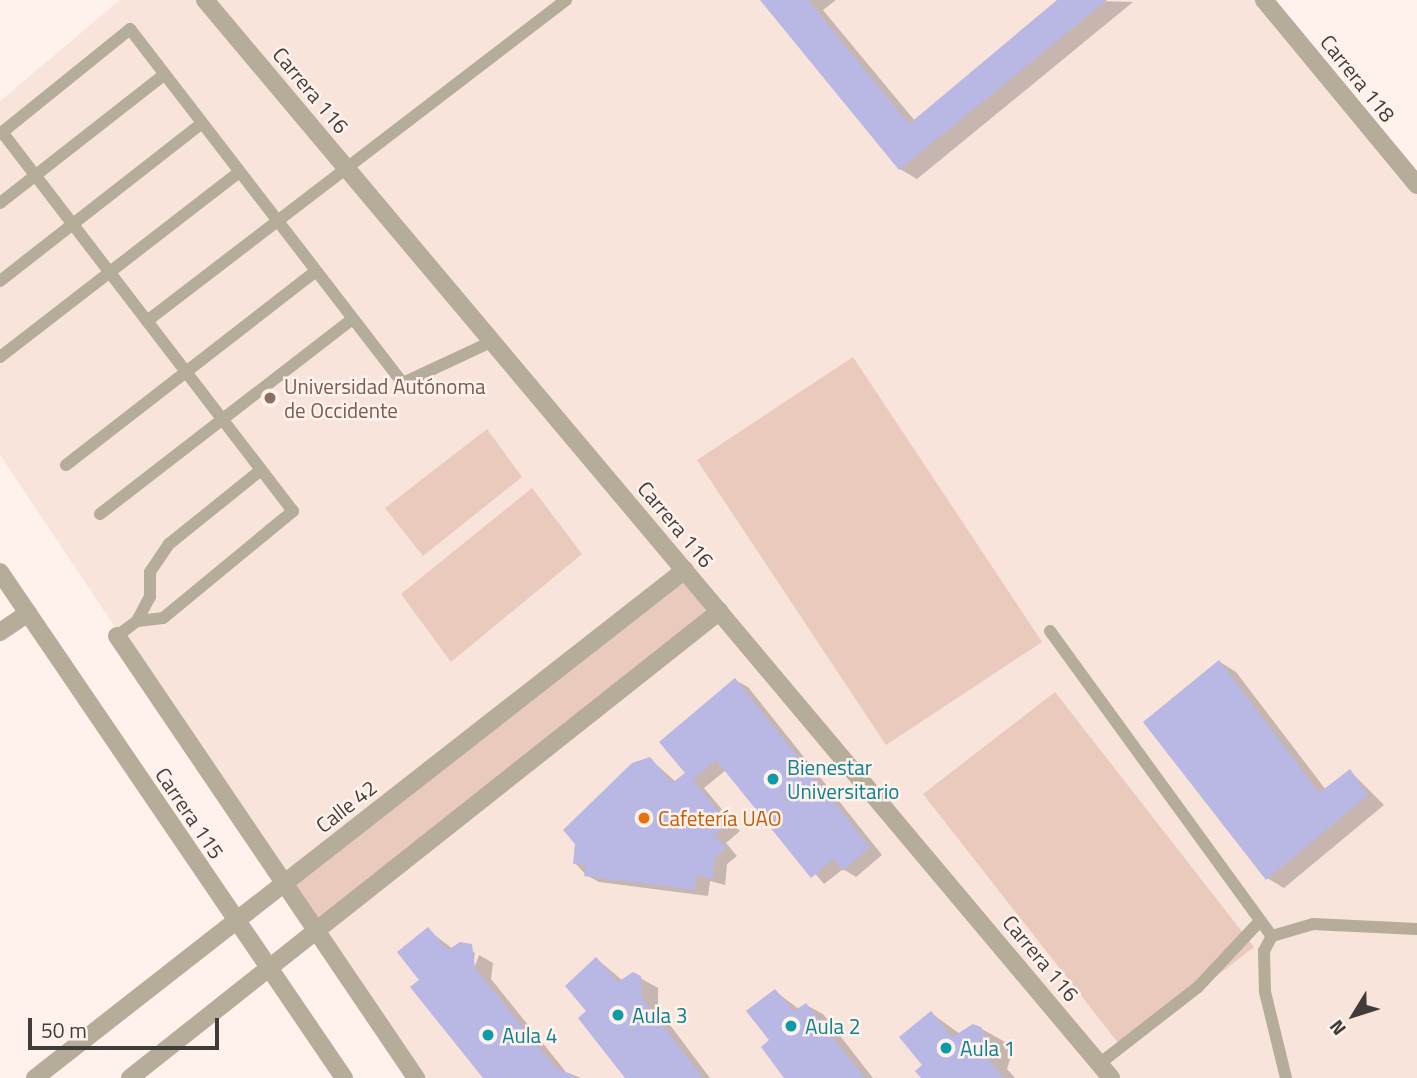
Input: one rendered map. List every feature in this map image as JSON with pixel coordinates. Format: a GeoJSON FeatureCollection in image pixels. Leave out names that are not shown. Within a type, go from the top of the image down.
{"type":"FeatureCollection","features":[{"type":"Feature","properties":{"kind":"street","name":"Carrera 116"},"geometry":{"type":"LineString","coordinates":[[205,0],[1105,1071]]}},
{"type":"Feature","properties":{"kind":"street","name":"Carrera 118"},"geometry":{"type":"LineString","coordinates":[[1264,0],[1417,186]]}},
{"type":"Feature","properties":{"kind":"street","name":"Calle 42"},"geometry":{"type":"LineString","coordinates":[[35,1078],[685,570]]}},
{"type":"Feature","properties":{"kind":"street","name":"Carrera 115"},"geometry":{"type":"LineString","coordinates":[[0,572],[344,1078]]}},
{"type":"Feature","properties":{"kind":"street"},"geometry":{"type":"LineString","coordinates":[[130,1078],[720,611]]}},
{"type":"Feature","properties":{"kind":"street"},"geometry":{"type":"LineString","coordinates":[[0,632],[28,613]]}},
{"type":"Feature","properties":{"kind":"street","name":"Carrera 115"},"geometry":{"type":"LineString","coordinates":[[117,636],[313,932],[416,1078]]}},
{"type":"Feature","properties":{"kind":"lane"},"geometry":{"type":"LineString","coordinates":[[147,321],[566,0]]}},
{"type":"Feature","properties":{"kind":"lane"},"geometry":{"type":"LineString","coordinates":[[137,621],[163,618],[293,511],[1,133],[130,29],[402,383],[493,341]]}},
{"type":"Feature","properties":{"kind":"lane"},"geometry":{"type":"LineString","coordinates":[[0,202],[165,74]]}},
{"type":"Feature","properties":{"kind":"lane"},"geometry":{"type":"LineString","coordinates":[[0,281],[202,123]]}},
{"type":"Feature","properties":{"kind":"lane"},"geometry":{"type":"LineString","coordinates":[[0,358],[239,172]]}},
{"type":"Feature","properties":{"kind":"lane"},"geometry":{"type":"LineString","coordinates":[[66,465],[316,271]]}},
{"type":"Feature","properties":{"kind":"lane"},"geometry":{"type":"LineString","coordinates":[[100,514],[352,318]]}},
{"type":"Feature","properties":{"kind":"lane"},"geometry":{"type":"LineString","coordinates":[[117,636],[137,621],[150,597],[150,572],[169,544],[261,470]]}},
{"type":"Feature","properties":{"kind":"lane"},"geometry":{"type":"LineString","coordinates":[[1050,631],[1272,936]]}},
{"type":"Feature","properties":{"kind":"lane"},"geometry":{"type":"LineString","coordinates":[[1105,1071],[1198,987],[1259,921]]}},
{"type":"Feature","properties":{"kind":"lane"},"geometry":{"type":"LineString","coordinates":[[1286,1078],[1265,992],[1264,951],[1272,936],[1313,923],[1417,929]]}},
{"type":"Feature","properties":{"kind":"shaded area"},"geometry":{"type":"Polygon","coordinates":[[[120,0],[1264,0],[1417,185],[1417,1078],[416,1078],[0,455],[0,101],[120,0]]]}},
{"type":"Feature","properties":{"kind":"shaded area"},"geometry":{"type":"Polygon","coordinates":[[[853,357],[1042,642],[886,745],[697,460],[853,357]]]}},
{"type":"Feature","properties":{"kind":"shaded area"},"geometry":{"type":"Polygon","coordinates":[[[487,429],[522,477],[423,556],[385,508],[487,429]]]}},
{"type":"Feature","properties":{"kind":"shaded area"},"geometry":{"type":"Polygon","coordinates":[[[532,488],[582,554],[451,662],[401,594],[532,488]]]}},
{"type":"Feature","properties":{"kind":"shaded area"},"geometry":{"type":"Polygon","coordinates":[[[685,570],[720,611],[313,931],[282,885],[685,570]]]}},
{"type":"Feature","properties":{"kind":"shaded area"},"geometry":{"type":"Polygon","coordinates":[[[1055,692],[1254,947],[1123,1049],[923,794],[1055,692]]]}},
{"type":"Feature","properties":{"kind":"building"},"geometry":{"type":"Polygon","coordinates":[[[760,0],[808,0],[909,124],[1057,0],[1107,0],[899,170],[760,0]]]}},
{"type":"Feature","properties":{"kind":"building"},"geometry":{"type":"Polygon","coordinates":[[[1219,660],[1319,793],[1350,769],[1368,795],[1266,880],[1143,722],[1219,660]]]}},
{"type":"Feature","properties":{"kind":"building"},"geometry":{"type":"Polygon","coordinates":[[[735,678],[870,847],[843,871],[833,859],[811,878],[716,760],[693,780],[728,824],[715,835],[726,848],[715,857],[713,879],[697,875],[695,890],[584,876],[586,865],[573,864],[575,844],[563,830],[632,763],[650,757],[672,783],[685,773],[659,742],[735,678]]]}},
{"type":"Feature","properties":{"kind":"building","name":"Aula 4"},"geometry":{"type":"Polygon","coordinates":[[[428,927],[448,950],[460,942],[472,944],[475,968],[555,1067],[577,1078],[483,1078],[410,987],[419,980],[397,952],[428,927]]]}},
{"type":"Feature","properties":{"kind":"building","name":"Aula 3"},"geometry":{"type":"Polygon","coordinates":[[[596,957],[618,982],[633,972],[641,976],[642,998],[703,1078],[625,1078],[578,1018],[586,1011],[565,986],[596,957]]]}},
{"type":"Feature","properties":{"kind":"building","name":"Aula 2"},"geometry":{"type":"Polygon","coordinates":[[[775,989],[794,1011],[806,1003],[865,1078],[784,1078],[761,1047],[769,1040],[746,1011],[775,989]]]}},
{"type":"Feature","properties":{"kind":"building","name":"Aula 1"},"geometry":{"type":"Polygon","coordinates":[[[931,1011],[952,1037],[973,1024],[981,1027],[988,1041],[984,1054],[1004,1078],[921,1078],[915,1071],[922,1065],[899,1037],[931,1011]]]}},
{"type":"Feature","properties":{"kind":"place","name":"Universidad Autónoma de Occidente"},"geometry":{"type":"Point","coordinates":[270,398]}},
{"type":"Feature","properties":{"kind":"place","name":"Bienestar Universitario"},"geometry":{"type":"Point","coordinates":[773,779]}},
{"type":"Feature","properties":{"kind":"place","name":"Cafetería UAO"},"geometry":{"type":"Point","coordinates":[644,818]}},
{"type":"Feature","properties":{"kind":"place","name":"Aula 3"},"geometry":{"type":"Point","coordinates":[618,1015]}},
{"type":"Feature","properties":{"kind":"place","name":"Aula 2"},"geometry":{"type":"Point","coordinates":[791,1026]}},
{"type":"Feature","properties":{"kind":"place","name":"Aula 4"},"geometry":{"type":"Point","coordinates":[488,1035]}},
{"type":"Feature","properties":{"kind":"place","name":"Aula 1"},"geometry":{"type":"Point","coordinates":[946,1048]}}]}
